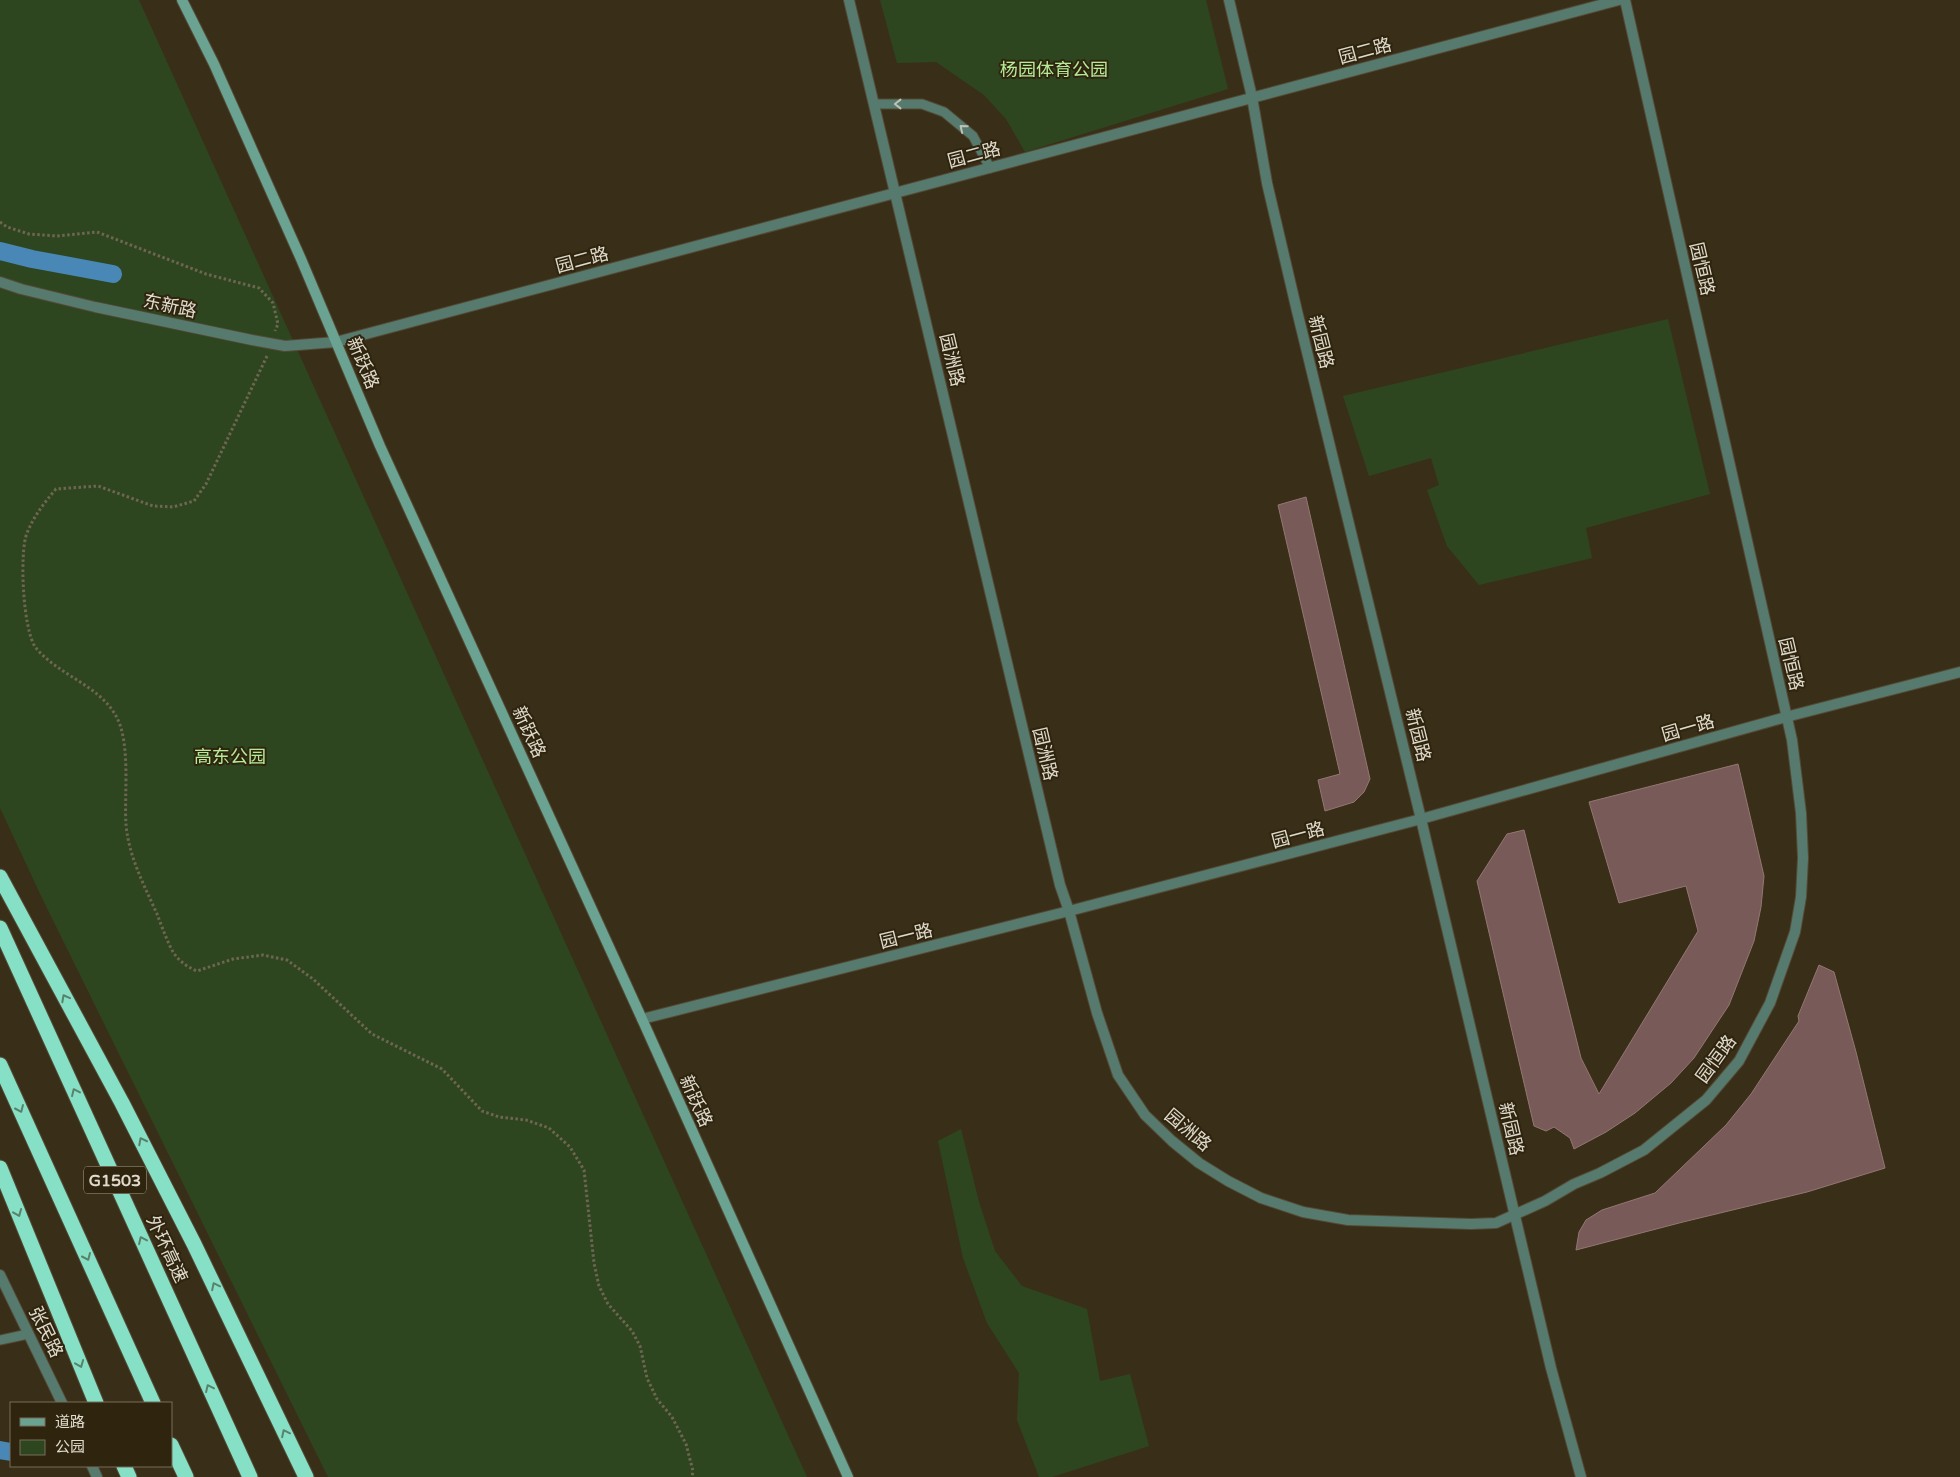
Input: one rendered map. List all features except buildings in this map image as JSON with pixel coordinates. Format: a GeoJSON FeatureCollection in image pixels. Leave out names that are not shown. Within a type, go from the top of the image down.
{"type":"FeatureCollection","features":[{"type":"Feature","properties":{"kind":"highway"},"geometry":{"type":"LineString","coordinates":[[0,877],[122,1103],[194,1244],[306,1477]]}},
{"type":"Feature","properties":{"kind":"highway","name":"外环高速"},"geometry":{"type":"LineString","coordinates":[[0,928],[250,1477]]}},
{"type":"Feature","properties":{"kind":"highway","name":"G1503"},"geometry":{"type":"LineString","coordinates":[[0,1065],[153,1402]]}},
{"type":"Feature","properties":{"kind":"highway"},"geometry":{"type":"LineString","coordinates":[[0,1168],[96,1402]]}},
{"type":"Feature","properties":{"kind":"highway"},"geometry":{"type":"LineString","coordinates":[[174,1450],[186,1477]]}},
{"type":"Feature","properties":{"kind":"street","name":"新跃路"},"geometry":{"type":"LineString","coordinates":[[182,0],[218,73],[384,455],[642,1019],[848,1477]]}},
{"type":"Feature","properties":{"kind":"street","name":"园洲路"},"geometry":{"type":"LineString","coordinates":[[849,0],[1060,885],[1097,1013],[1118,1075],[1145,1115],[1172,1141],[1199,1163],[1228,1182],[1261,1198],[1303,1212],[1348,1220],[1472,1224],[1496,1223],[1514,1215]]}},
{"type":"Feature","properties":{"kind":"street","name":"新园路"},"geometry":{"type":"LineString","coordinates":[[1229,0],[1252,97],[1267,183],[1295,302],[1421,819],[1551,1368],[1580,1477]]}},
{"type":"Feature","properties":{"kind":"street","name":"园二路"},"geometry":{"type":"LineString","coordinates":[[336,342],[1619,0]]}},
{"type":"Feature","properties":{"kind":"street","name":"园恒路"},"geometry":{"type":"LineString","coordinates":[[1514,1215],[1545,1201],[1574,1184],[1600,1174],[1644,1150],[1706,1100],[1739,1061],[1770,1003],[1795,932],[1801,897],[1803,858],[1802,813],[1792,740],[1625,0]]}},
{"type":"Feature","properties":{"kind":"street","name":"东新路"},"geometry":{"type":"LineString","coordinates":[[0,282],[95,307],[285,346],[336,342]]}},
{"type":"Feature","properties":{"kind":"street","name":"园一路"},"geometry":{"type":"LineString","coordinates":[[642,1019],[1069,911],[1421,819],[1786,717],[1960,672]]}},
{"type":"Feature","properties":{"kind":"street","name":"张民路"},"geometry":{"type":"LineString","coordinates":[[0,1275],[62,1402]]}},
{"type":"Feature","properties":{"kind":"lane"},"geometry":{"type":"LineString","coordinates":[[874,104],[922,104],[944,112],[973,136],[990,168]]}},
{"type":"Feature","properties":{"kind":"lane"},"geometry":{"type":"LineString","coordinates":[[0,1340],[28,1334]]}},
{"type":"Feature","properties":{"kind":"path"},"geometry":{"type":"LineString","coordinates":[[0,222],[7,227],[29,234],[57,236],[97,232],[206,274],[259,288],[273,303],[278,324],[265,363],[206,484],[194,501],[173,507],[153,506],[98,486],[56,489],[39,508],[26,535],[22,576],[26,619],[34,647],[60,671],[98,695],[116,716],[124,741],[126,826],[134,863],[174,953],[186,966],[196,971],[233,959],[263,954],[287,960],[313,979],[372,1034],[442,1069],[482,1111],[499,1117],[526,1120],[549,1128],[570,1147],[584,1170],[594,1263],[599,1286],[608,1304],[632,1331],[640,1346],[647,1378],[658,1399],[672,1417],[686,1444],[693,1471],[692,1477]]}},
{"type":"Feature","properties":{"kind":"green space","name":"高东公园"},"geometry":{"type":"Polygon","coordinates":[[[0,0],[139,0],[807,1477],[328,1477],[43,900],[0,808],[0,0]]]}},
{"type":"Feature","properties":{"kind":"green space","name":"杨园体育公园"},"geometry":{"type":"Polygon","coordinates":[[[880,0],[1206,0],[1228,89],[1025,152],[1006,119],[984,95],[936,62],[897,63],[880,0]]]}},
{"type":"Feature","properties":{"kind":"green space"},"geometry":{"type":"Polygon","coordinates":[[[1668,319],[1710,494],[1586,528],[1592,558],[1479,585],[1447,546],[1427,490],[1439,485],[1431,458],[1369,476],[1343,396],[1668,319]]]}},
{"type":"Feature","properties":{"kind":"green space"},"geometry":{"type":"Polygon","coordinates":[[[961,1129],[979,1202],[995,1251],[1022,1286],[1087,1309],[1100,1381],[1130,1374],[1149,1446],[1052,1477],[1039,1477],[1017,1420],[1019,1373],[987,1323],[963,1258],[938,1141],[961,1129]]]}},
{"type":"Feature","properties":{"kind":"waterway"},"geometry":{"type":"LineString","coordinates":[[0,251],[113,274]]}},
{"type":"Feature","properties":{"kind":"waterway"},"geometry":{"type":"LineString","coordinates":[[0,1450],[10,1452]]}}]}
